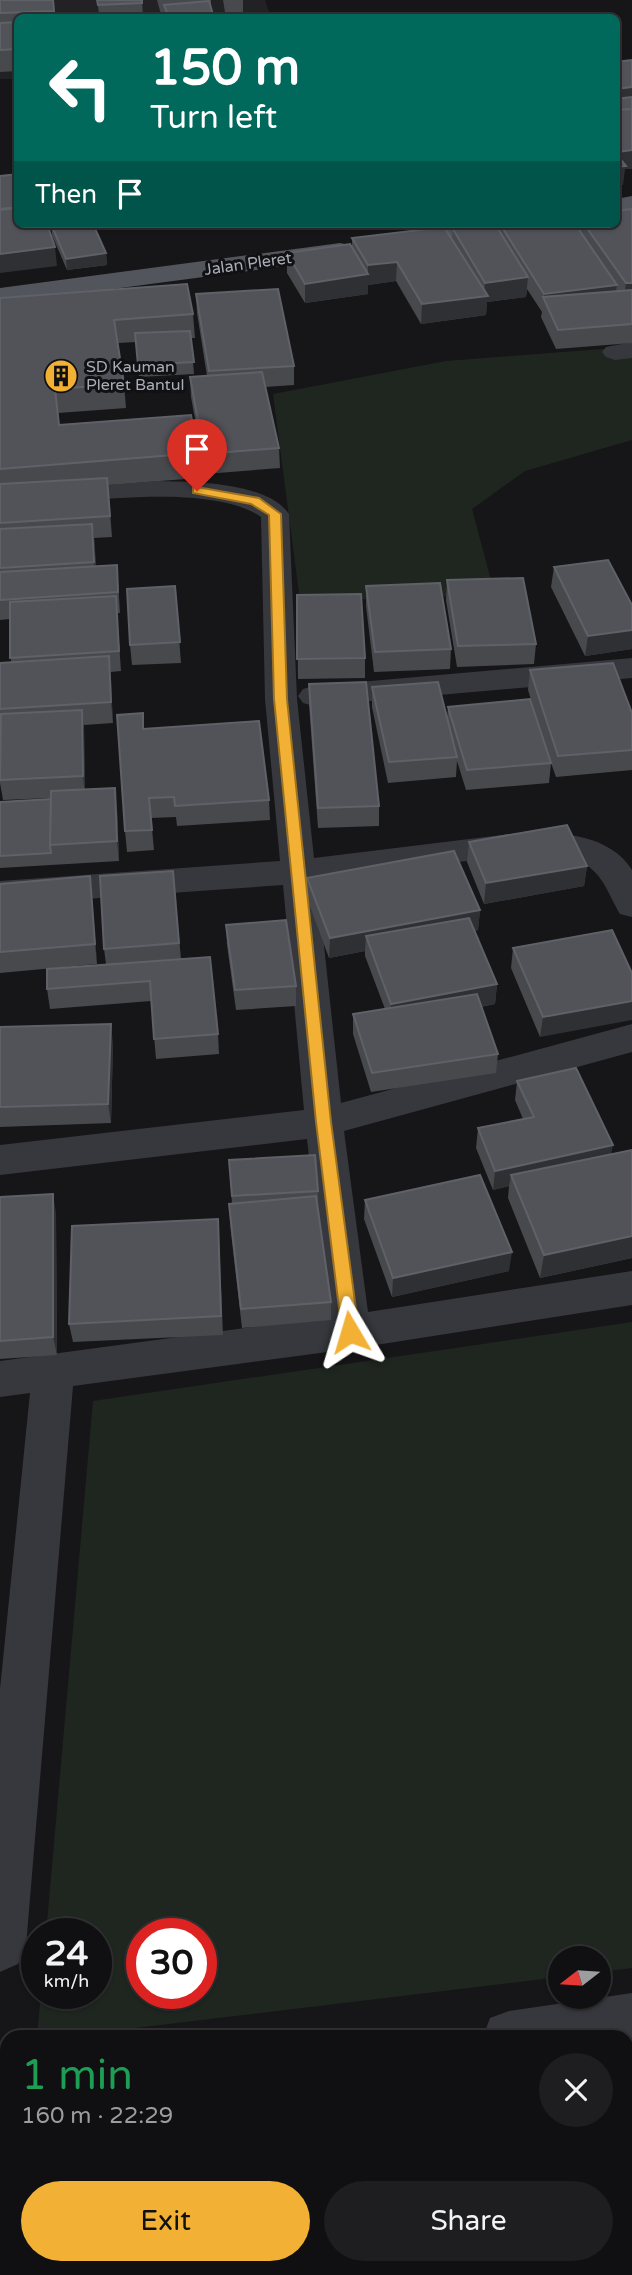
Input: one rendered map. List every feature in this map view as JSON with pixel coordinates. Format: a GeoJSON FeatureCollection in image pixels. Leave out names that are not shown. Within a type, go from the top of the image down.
{"type":"FeatureCollection","features":[{"type":"Feature","properties":{"kind":"main road","name":"Jalan Pleret"},"geometry":{"type":"LineString","coordinates":[[0,296],[264,262],[469,228]]}},
{"type":"Feature","properties":{"kind":"street"},"geometry":{"type":"LineString","coordinates":[[0,501],[117,492],[197,491],[255,501],[275,514],[281,699],[324,1122],[350,1332]]}},
{"type":"Feature","properties":{"kind":"street"},"geometry":{"type":"LineString","coordinates":[[281,699],[632,668]]}},
{"type":"Feature","properties":{"kind":"street"},"geometry":{"type":"LineString","coordinates":[[0,894],[297,872],[527,844],[564,843],[595,852],[610,865],[626,887],[632,905]]}},
{"type":"Feature","properties":{"kind":"street"},"geometry":{"type":"LineString","coordinates":[[0,1160],[324,1122],[632,1038]]}},
{"type":"Feature","properties":{"kind":"street"},"geometry":{"type":"LineString","coordinates":[[0,1379],[350,1332],[632,1288]]}},
{"type":"Feature","properties":{"kind":"street"},"geometry":{"type":"LineString","coordinates":[[0,1946],[53,1371]]}},
{"type":"Feature","properties":{"kind":"street"},"geometry":{"type":"LineString","coordinates":[[557,2030],[632,2019]]}},
{"type":"Feature","properties":{"kind":"shaded area"},"geometry":{"type":"Polygon","coordinates":[[[0,0],[265,0],[270,14],[14,14],[14,79],[0,79],[0,0]]]}},
{"type":"Feature","properties":{"kind":"shaded area"},"geometry":{"type":"Polygon","coordinates":[[[628,347],[632,355],[632,440],[525,471],[472,509],[495,595],[300,601],[273,394],[446,361],[628,347]]]}},
{"type":"Feature","properties":{"kind":"shaded area"},"geometry":{"type":"Polygon","coordinates":[[[632,1322],[632,1968],[611,1971],[611,1946],[548,1946],[548,1978],[118,2030],[38,2030],[40,2009],[112,2009],[112,1918],[47,1918],[93,1401],[632,1322]]]}},
{"type":"Feature","properties":{"kind":"building"},"geometry":{"type":"Polygon","coordinates":[[[0,0],[53,0],[54,11],[0,13],[0,0]]]}},
{"type":"Feature","properties":{"kind":"building"},"geometry":{"type":"Polygon","coordinates":[[[97,0],[142,0],[142,3],[98,5],[97,0]]]}},
{"type":"Feature","properties":{"kind":"building"},"geometry":{"type":"Polygon","coordinates":[[[209,1],[213,14],[167,14],[164,5],[209,1]]]}},
{"type":"Feature","properties":{"kind":"building"},"geometry":{"type":"Polygon","coordinates":[[[14,22],[14,49],[0,50],[0,23],[14,22]]]}},
{"type":"Feature","properties":{"kind":"building"},"geometry":{"type":"Polygon","coordinates":[[[632,60],[632,87],[620,88],[620,62],[632,60]]]}},
{"type":"Feature","properties":{"kind":"building"},"geometry":{"type":"Polygon","coordinates":[[[632,97],[632,109],[620,110],[620,98],[632,97]]]}},
{"type":"Feature","properties":{"kind":"building"},"geometry":{"type":"Polygon","coordinates":[[[632,109],[632,150],[620,152],[620,110],[632,109]]]}},
{"type":"Feature","properties":{"kind":"building"},"geometry":{"type":"Polygon","coordinates":[[[14,174],[14,207],[0,209],[0,176],[14,174]]]}},
{"type":"Feature","properties":{"kind":"building"},"geometry":{"type":"Polygon","coordinates":[[[14,208],[14,228],[48,228],[55,247],[0,254],[0,210],[14,208]]]}},
{"type":"Feature","properties":{"kind":"building"},"geometry":{"type":"Polygon","coordinates":[[[632,209],[632,283],[626,283],[587,228],[620,228],[620,210],[632,209]]]}},
{"type":"Feature","properties":{"kind":"building"},"geometry":{"type":"Polygon","coordinates":[[[53,228],[95,228],[106,253],[66,259],[53,228]]]}},
{"type":"Feature","properties":{"kind":"building"},"geometry":{"type":"Polygon","coordinates":[[[445,228],[488,296],[422,304],[397,262],[368,265],[352,238],[445,228]]]}},
{"type":"Feature","properties":{"kind":"building"},"geometry":{"type":"Polygon","coordinates":[[[497,228],[528,277],[485,283],[453,229],[497,228]]]}},
{"type":"Feature","properties":{"kind":"building"},"geometry":{"type":"Polygon","coordinates":[[[503,228],[578,228],[617,285],[544,294],[503,228]]]}},
{"type":"Feature","properties":{"kind":"building"},"geometry":{"type":"Polygon","coordinates":[[[350,244],[368,274],[305,284],[287,253],[350,244]]]}},
{"type":"Feature","properties":{"kind":"building","name":"SD Kauman Pleret Bantul"},"geometry":{"type":"Polygon","coordinates":[[[187,284],[193,314],[114,320],[124,384],[55,389],[59,425],[191,415],[198,453],[0,469],[0,298],[187,284]]]}},
{"type":"Feature","properties":{"kind":"building"},"geometry":{"type":"Polygon","coordinates":[[[278,289],[294,366],[209,371],[196,294],[278,289]]]}},
{"type":"Feature","properties":{"kind":"building"},"geometry":{"type":"Polygon","coordinates":[[[632,290],[632,324],[558,330],[543,297],[632,290]]]}},
{"type":"Feature","properties":{"kind":"building"},"geometry":{"type":"Polygon","coordinates":[[[190,331],[194,362],[138,365],[135,333],[190,331]]]}},
{"type":"Feature","properties":{"kind":"building"},"geometry":{"type":"Polygon","coordinates":[[[262,372],[279,448],[204,454],[190,377],[262,372]]]}},
{"type":"Feature","properties":{"kind":"building"},"geometry":{"type":"Polygon","coordinates":[[[107,478],[110,516],[0,523],[0,484],[107,478]]]}},
{"type":"Feature","properties":{"kind":"building"},"geometry":{"type":"Polygon","coordinates":[[[92,524],[94,562],[0,568],[0,529],[92,524]]]}},
{"type":"Feature","properties":{"kind":"building"},"geometry":{"type":"Polygon","coordinates":[[[608,560],[632,605],[632,630],[588,636],[554,567],[608,560]]]}},
{"type":"Feature","properties":{"kind":"building"},"geometry":{"type":"Polygon","coordinates":[[[117,565],[118,592],[0,600],[0,572],[117,565]]]}},
{"type":"Feature","properties":{"kind":"building"},"geometry":{"type":"Polygon","coordinates":[[[523,578],[536,644],[458,646],[447,580],[523,578]]]}},
{"type":"Feature","properties":{"kind":"building"},"geometry":{"type":"Polygon","coordinates":[[[440,583],[451,649],[375,652],[366,586],[440,583]]]}},
{"type":"Feature","properties":{"kind":"building"},"geometry":{"type":"Polygon","coordinates":[[[175,586],[180,642],[130,645],[127,589],[175,586]]]}},
{"type":"Feature","properties":{"kind":"building"},"geometry":{"type":"Polygon","coordinates":[[[361,594],[365,658],[297,659],[297,595],[361,594]]]}},
{"type":"Feature","properties":{"kind":"building"},"geometry":{"type":"Polygon","coordinates":[[[116,596],[119,651],[10,658],[10,602],[116,596]]]}},
{"type":"Feature","properties":{"kind":"building"},"geometry":{"type":"Polygon","coordinates":[[[109,656],[111,702],[0,709],[0,663],[109,656]]]}},
{"type":"Feature","properties":{"kind":"building"},"geometry":{"type":"Polygon","coordinates":[[[613,663],[632,713],[632,750],[558,756],[530,670],[613,663]]]}},
{"type":"Feature","properties":{"kind":"building"},"geometry":{"type":"Polygon","coordinates":[[[366,682],[379,806],[318,808],[309,684],[366,682]]]}},
{"type":"Feature","properties":{"kind":"building"},"geometry":{"type":"Polygon","coordinates":[[[438,682],[457,757],[389,762],[372,687],[438,682]]]}},
{"type":"Feature","properties":{"kind":"building"},"geometry":{"type":"Polygon","coordinates":[[[530,699],[551,763],[467,770],[448,707],[530,699]]]}},
{"type":"Feature","properties":{"kind":"building"},"geometry":{"type":"Polygon","coordinates":[[[82,710],[83,776],[0,780],[1,714],[82,710]]]}},
{"type":"Feature","properties":{"kind":"building"},"geometry":{"type":"Polygon","coordinates":[[[143,713],[143,729],[259,721],[269,800],[175,806],[174,797],[149,798],[152,830],[125,831],[117,715],[143,713]]]}},
{"type":"Feature","properties":{"kind":"building"},"geometry":{"type":"Polygon","coordinates":[[[115,788],[117,841],[50,845],[51,791],[115,788]]]}},
{"type":"Feature","properties":{"kind":"building"},"geometry":{"type":"Polygon","coordinates":[[[51,799],[51,853],[0,856],[0,802],[51,799]]]}},
{"type":"Feature","properties":{"kind":"building"},"geometry":{"type":"Polygon","coordinates":[[[567,825],[587,866],[486,883],[469,842],[567,825]]]}},
{"type":"Feature","properties":{"kind":"building"},"geometry":{"type":"Polygon","coordinates":[[[454,851],[480,910],[330,938],[307,878],[454,851]]]}},
{"type":"Feature","properties":{"kind":"building"},"geometry":{"type":"Polygon","coordinates":[[[173,871],[179,943],[104,949],[100,876],[173,871]]]}},
{"type":"Feature","properties":{"kind":"building"},"geometry":{"type":"Polygon","coordinates":[[[90,876],[95,944],[0,952],[0,884],[90,876]]]}},
{"type":"Feature","properties":{"kind":"building"},"geometry":{"type":"Polygon","coordinates":[[[469,918],[497,984],[391,1004],[366,936],[469,918]]]}},
{"type":"Feature","properties":{"kind":"building"},"geometry":{"type":"Polygon","coordinates":[[[286,920],[296,986],[235,990],[226,925],[286,920]]]}},
{"type":"Feature","properties":{"kind":"building"},"geometry":{"type":"Polygon","coordinates":[[[612,930],[632,973],[632,1001],[543,1017],[513,948],[612,930]]]}},
{"type":"Feature","properties":{"kind":"building"},"geometry":{"type":"Polygon","coordinates":[[[210,957],[218,1034],[154,1039],[150,981],[47,989],[47,969],[210,957]]]}},
{"type":"Feature","properties":{"kind":"building"},"geometry":{"type":"Polygon","coordinates":[[[477,994],[498,1054],[372,1073],[353,1014],[477,994]]]}},
{"type":"Feature","properties":{"kind":"building"},"geometry":{"type":"Polygon","coordinates":[[[111,1024],[108,1104],[0,1107],[0,1027],[111,1024]]]}},
{"type":"Feature","properties":{"kind":"building"},"geometry":{"type":"Polygon","coordinates":[[[576,1068],[613,1145],[495,1171],[478,1128],[534,1117],[517,1081],[576,1068]]]}},
{"type":"Feature","properties":{"kind":"building"},"geometry":{"type":"Polygon","coordinates":[[[632,1150],[632,1236],[544,1255],[511,1175],[632,1150]]]}},
{"type":"Feature","properties":{"kind":"building"},"geometry":{"type":"Polygon","coordinates":[[[315,1155],[318,1191],[232,1196],[229,1160],[315,1155]]]}},
{"type":"Feature","properties":{"kind":"building"},"geometry":{"type":"Polygon","coordinates":[[[480,1175],[512,1252],[393,1278],[365,1200],[480,1175]]]}},
{"type":"Feature","properties":{"kind":"building"},"geometry":{"type":"Polygon","coordinates":[[[53,1194],[53,1337],[0,1341],[0,1197],[53,1194]]]}},
{"type":"Feature","properties":{"kind":"building"},"geometry":{"type":"Polygon","coordinates":[[[316,1196],[331,1302],[241,1309],[229,1204],[316,1196]]]}},
{"type":"Feature","properties":{"kind":"building"},"geometry":{"type":"Polygon","coordinates":[[[218,1219],[221,1316],[69,1324],[72,1226],[218,1219]]]}},
{"type":"Feature","properties":{"kind":"place","name":"SD Kauman Pleret Bantul"},"geometry":{"type":"Point","coordinates":[61,376]}},
{"type":"Feature","properties":{"kind":"route"},"geometry":{"type":"LineString","coordinates":[[197,491],[255,501],[275,514],[281,699],[324,1122],[350,1332]]}}]}
